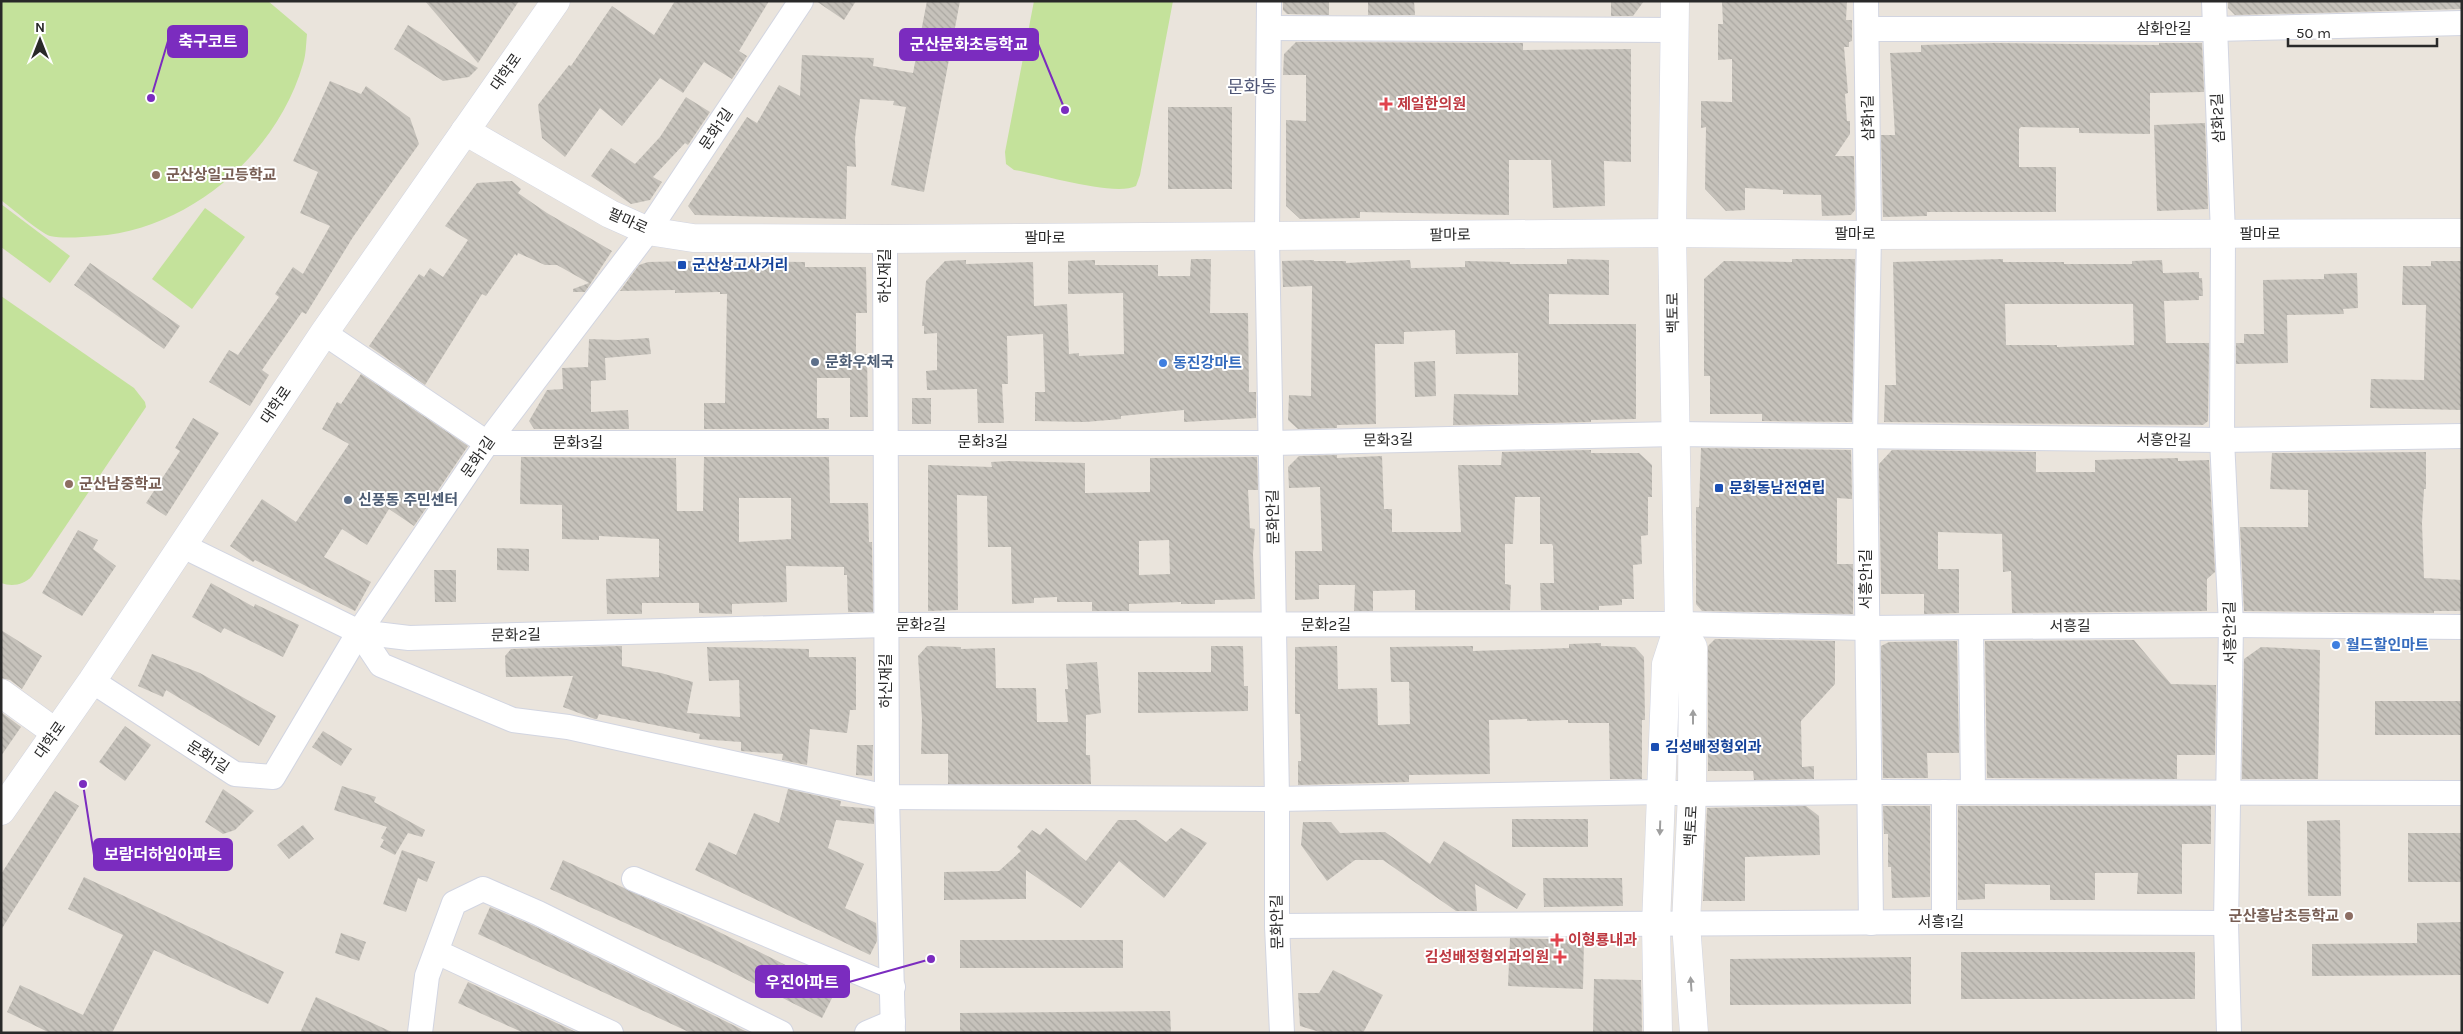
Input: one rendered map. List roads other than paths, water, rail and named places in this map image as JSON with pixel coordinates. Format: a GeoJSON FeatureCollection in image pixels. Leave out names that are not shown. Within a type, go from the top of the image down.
{"type":"FeatureCollection","features":[{"type":"Feature","properties":{"kind":"street","name":"대학로"},"geometry":{"type":"LineString","coordinates":[[1,811],[92,681],[324,333],[556,1]]}},
{"type":"Feature","properties":{"kind":"street","name":"문화1길"},"geometry":{"type":"LineString","coordinates":[[92,681],[235,774],[273,776],[360,632],[487,443],[648,231],[801,1]]}},
{"type":"Feature","properties":{"kind":"street","name":"문화안길"},"geometry":{"type":"LineString","coordinates":[[1269,1],[1267,237],[1277,799],[1276,926],[1282,1033]]}},
{"type":"Feature","properties":{"kind":"street","name":"백토로"},"geometry":{"type":"LineString","coordinates":[[1658,1033],[1656,925],[1666,664],[1679,624],[1672,233],[1675,1]]}},
{"type":"Feature","properties":{"kind":"street","name":"삼화1길"},"geometry":{"type":"LineString","coordinates":[[1866,1],[1869,235]]}},
{"type":"Feature","properties":{"kind":"street","name":"삼화2길"},"geometry":{"type":"LineString","coordinates":[[2214,1],[2223,234]]}},
{"type":"Feature","properties":{"kind":"street","name":"삼화안길"},"geometry":{"type":"LineString","coordinates":[[1867,30],[2214,29],[2462,23]]}},
{"type":"Feature","properties":{"kind":"street"},"geometry":{"type":"LineString","coordinates":[[1270,28],[1676,30]]}},
{"type":"Feature","properties":{"kind":"street","name":"팔마로"},"geometry":{"type":"LineString","coordinates":[[465,131],[610,214],[648,231],[693,238],[885,239],[1672,233],[1869,235],[2462,233]]}},
{"type":"Feature","properties":{"kind":"street","name":"서흥안2길"},"geometry":{"type":"LineString","coordinates":[[2223,234],[2222,440],[2232,625],[2226,922],[2229,1033]]}},
{"type":"Feature","properties":{"kind":"street","name":"서흥안1길"},"geometry":{"type":"LineString","coordinates":[[1869,235],[1865,437],[1871,923]]}},
{"type":"Feature","properties":{"kind":"street","name":"하신재길"},"geometry":{"type":"LineString","coordinates":[[885,239],[887,797],[893,1027]]}},
{"type":"Feature","properties":{"kind":"street"},"geometry":{"type":"LineString","coordinates":[[324,333],[487,443]]}},
{"type":"Feature","properties":{"kind":"street","name":"문화3길"},"geometry":{"type":"LineString","coordinates":[[487,443],[1272,443],[1676,434],[1865,437]]}},
{"type":"Feature","properties":{"kind":"street","name":"서흥안길"},"geometry":{"type":"LineString","coordinates":[[1865,437],[2222,440],[2462,436]]}},
{"type":"Feature","properties":{"kind":"street","name":"문화2길"},"geometry":{"type":"LineString","coordinates":[[182,546],[360,632],[409,638],[886,625],[1679,624]]}},
{"type":"Feature","properties":{"kind":"street","name":"백토로"},"geometry":{"type":"LineString","coordinates":[[1679,624],[1693,647],[1692,794],[1686,924],[1694,1033]]}},
{"type":"Feature","properties":{"kind":"street","name":"서흥길"},"geometry":{"type":"LineString","coordinates":[[1679,624],[1867,628],[2232,625],[2462,627]]}},
{"type":"Feature","properties":{"kind":"street"},"geometry":{"type":"LineString","coordinates":[[1971,628],[1973,792]]}},
{"type":"Feature","properties":{"kind":"street"},"geometry":{"type":"LineString","coordinates":[[360,632],[381,665],[513,720],[568,727],[887,797],[1277,799],[1661,792],[1692,794],[1869,792],[2462,793]]}},
{"type":"Feature","properties":{"kind":"street"},"geometry":{"type":"LineString","coordinates":[[1,692],[55,732]]}},
{"type":"Feature","properties":{"kind":"street"},"geometry":{"type":"LineString","coordinates":[[1944,792],[1944,922]]}},
{"type":"Feature","properties":{"kind":"street"},"geometry":{"type":"LineString","coordinates":[[634,879],[893,987]]}},
{"type":"Feature","properties":{"kind":"street"},"geometry":{"type":"LineString","coordinates":[[420,1033],[427,976],[454,903],[484,888],[781,1033]]}},
{"type":"Feature","properties":{"kind":"street","name":"서흥1길"},"geometry":{"type":"LineString","coordinates":[[1276,926],[2226,922]]}},
{"type":"Feature","properties":{"kind":"street"},"geometry":{"type":"LineString","coordinates":[[436,952],[611,1033]]}},
{"type":"Feature","properties":{"kind":"street"},"geometry":{"type":"LineString","coordinates":[[867,1033],[893,1027]]}},
{"type":"Feature","properties":{"kind":"place","name":"축구코트"},"geometry":{"type":"Point","coordinates":[151,98]}},
{"type":"Feature","properties":{"kind":"place","name":"제일한의원"},"geometry":{"type":"Point","coordinates":[1386,104]}},
{"type":"Feature","properties":{"kind":"place","name":"군산문화초등학교"},"geometry":{"type":"Point","coordinates":[1065,110]}},
{"type":"Feature","properties":{"kind":"place","name":"군산상일고등학교"},"geometry":{"type":"Point","coordinates":[156,175]}},
{"type":"Feature","properties":{"kind":"place","name":"군산상고사거리"},"geometry":{"type":"Point","coordinates":[682,265]}},
{"type":"Feature","properties":{"kind":"place","name":"문화우체국"},"geometry":{"type":"Point","coordinates":[815,362]}},
{"type":"Feature","properties":{"kind":"place","name":"동진강마트"},"geometry":{"type":"Point","coordinates":[1163,363]}},
{"type":"Feature","properties":{"kind":"place","name":"군산남중학교"},"geometry":{"type":"Point","coordinates":[69,484]}},
{"type":"Feature","properties":{"kind":"place","name":"문화동남전연립"},"geometry":{"type":"Point","coordinates":[1719,488]}},
{"type":"Feature","properties":{"kind":"place","name":"신풍동 주민센터"},"geometry":{"type":"Point","coordinates":[348,500]}},
{"type":"Feature","properties":{"kind":"place","name":"월드할인마트"},"geometry":{"type":"Point","coordinates":[2336,645]}},
{"type":"Feature","properties":{"kind":"place","name":"김성배정형외과"},"geometry":{"type":"Point","coordinates":[1655,747]}},
{"type":"Feature","properties":{"kind":"place","name":"보람더하임아파트"},"geometry":{"type":"Point","coordinates":[83,784]}},
{"type":"Feature","properties":{"kind":"place","name":"군산흥남초등학교"},"geometry":{"type":"Point","coordinates":[2349,916]}},
{"type":"Feature","properties":{"kind":"place","name":"이형룡내과"},"geometry":{"type":"Point","coordinates":[1557,940]}},
{"type":"Feature","properties":{"kind":"place","name":"김성배정형외과의원"},"geometry":{"type":"Point","coordinates":[1560,957]}},
{"type":"Feature","properties":{"kind":"place","name":"우진아파트"},"geometry":{"type":"Point","coordinates":[931,959]}},
{"type":"Feature","properties":{"kind":"district","name":"문화동"},"geometry":{"type":"Point","coordinates":[1252,87]}}]}
